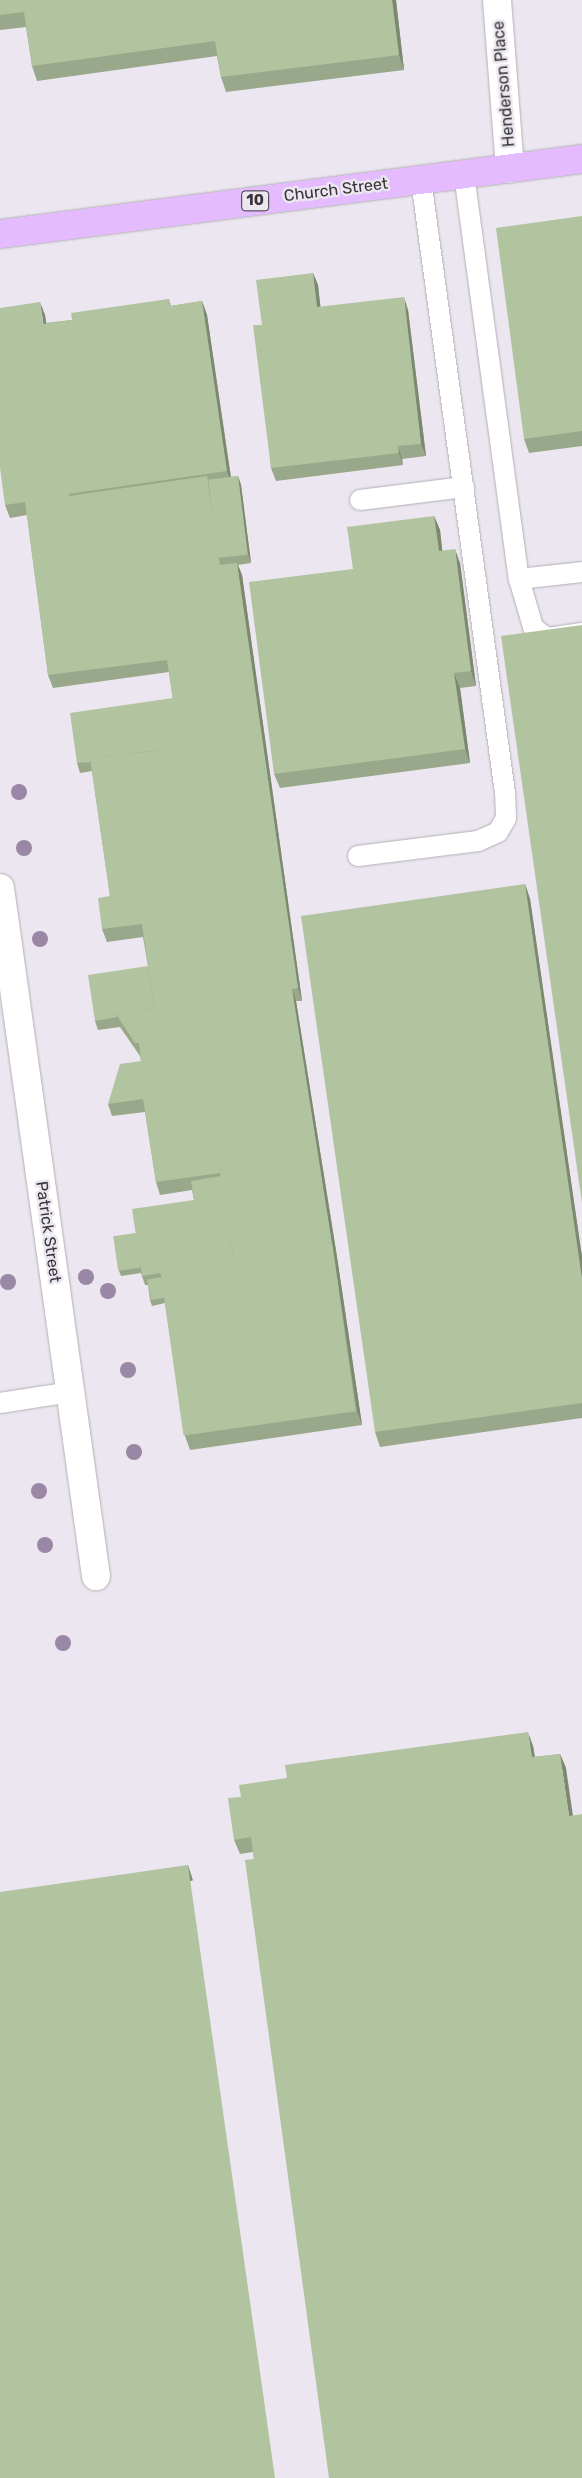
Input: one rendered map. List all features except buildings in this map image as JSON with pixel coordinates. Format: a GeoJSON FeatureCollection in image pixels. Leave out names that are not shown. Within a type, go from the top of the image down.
{"type":"FeatureCollection","features":[{"type":"Feature","properties":{"kind":"main road","name":"Church Street"},"geometry":{"type":"LineString","coordinates":[[0,234],[582,159]]}},
{"type":"Feature","properties":{"kind":"street","name":"Henderson Place"},"geometry":{"type":"LineString","coordinates":[[497,0],[510,168]]}},
{"type":"Feature","properties":{"kind":"street","name":"Patrick Street"},"geometry":{"type":"LineString","coordinates":[[0,888],[96,1576]]}},
{"type":"Feature","properties":{"kind":"lane"},"geometry":{"type":"LineString","coordinates":[[464,174],[519,580],[533,627],[549,638],[582,633]]}},
{"type":"Feature","properties":{"kind":"lane"},"geometry":{"type":"LineString","coordinates":[[358,856],[478,841],[498,832],[506,818],[505,792],[421,180]]}},
{"type":"Feature","properties":{"kind":"lane"},"geometry":{"type":"LineString","coordinates":[[360,500],[464,487]]}},
{"type":"Feature","properties":{"kind":"lane"},"geometry":{"type":"LineString","coordinates":[[519,580],[582,572]]}},
{"type":"Feature","properties":{"kind":"lane"},"geometry":{"type":"LineString","coordinates":[[0,1403],[70,1392]]}}]}
